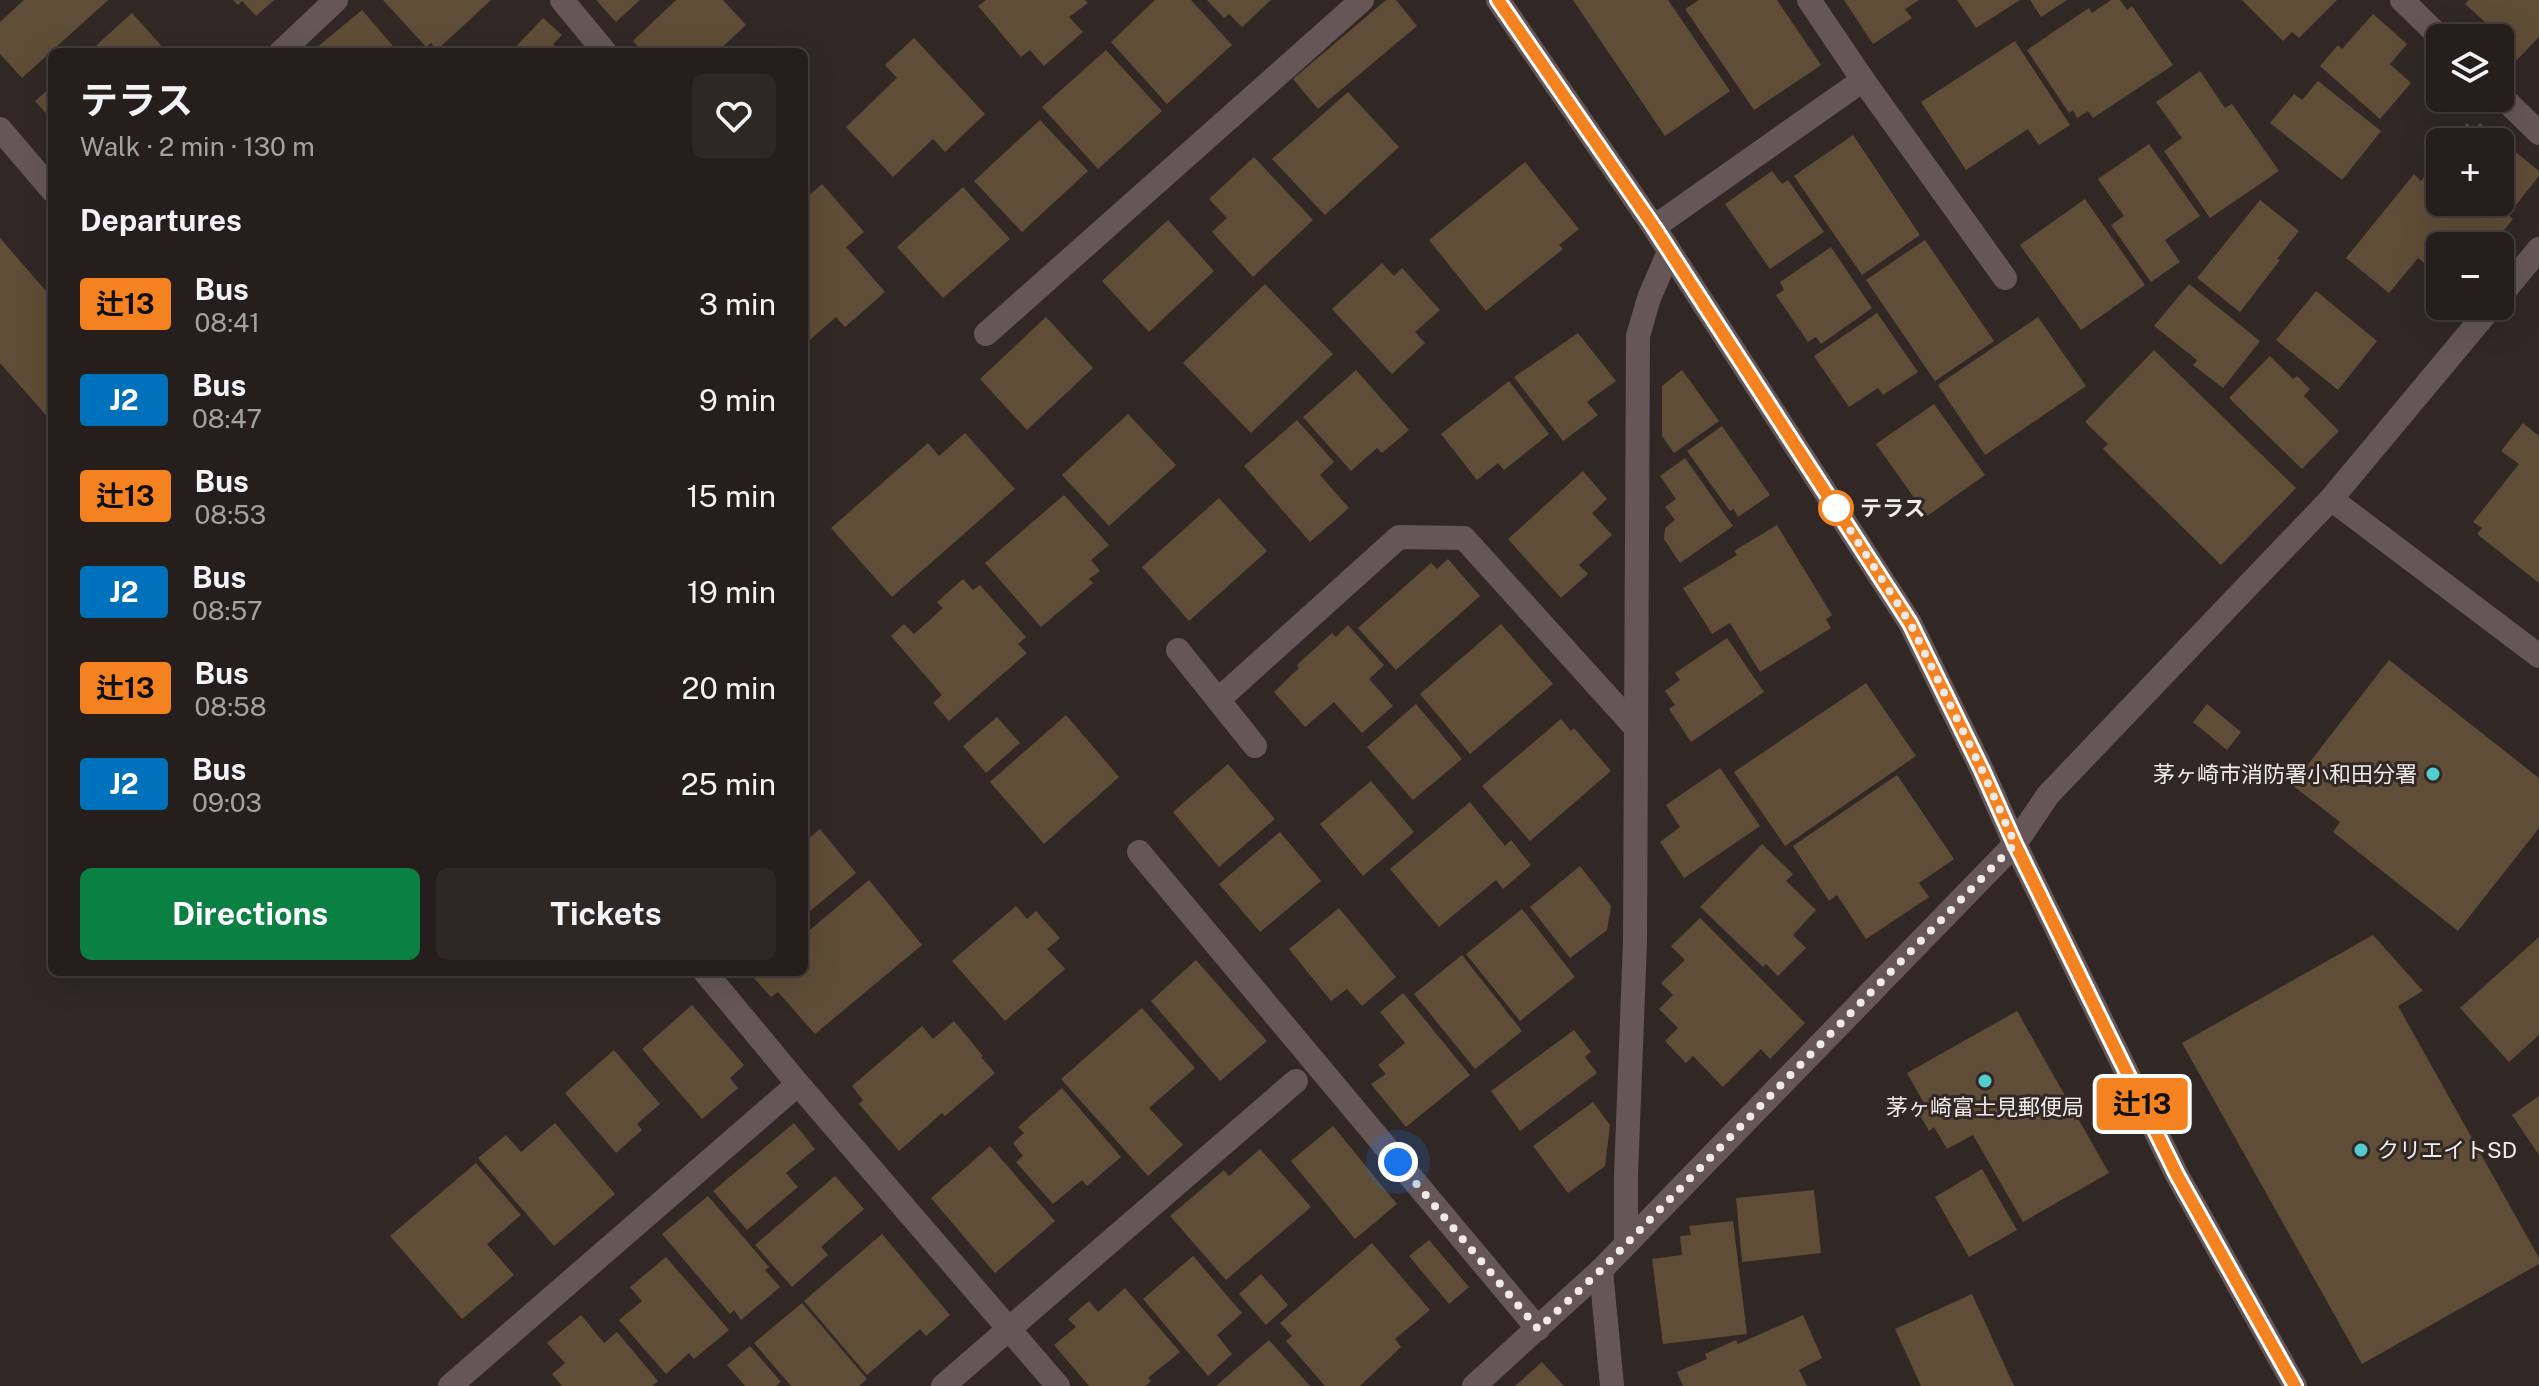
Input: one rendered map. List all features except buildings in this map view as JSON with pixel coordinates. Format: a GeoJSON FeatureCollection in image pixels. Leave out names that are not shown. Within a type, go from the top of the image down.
{"type":"FeatureCollection","features":[{"type":"Feature","properties":{"kind":"street"},"geometry":{"type":"LineString","coordinates":[[285,48],[336,0]]}},
{"type":"Feature","properties":{"kind":"street"},"geometry":{"type":"LineString","coordinates":[[562,0],[602,48]]}},
{"type":"Feature","properties":{"kind":"street"},"geometry":{"type":"LineString","coordinates":[[986,334],[1362,0]]}},
{"type":"Feature","properties":{"kind":"street"},"geometry":{"type":"LineString","coordinates":[[1498,0],[1654,227],[1910,623],[2177,1175],[2295,1386]]}},
{"type":"Feature","properties":{"kind":"street"},"geometry":{"type":"LineString","coordinates":[[1809,0],[2005,278]]}},
{"type":"Feature","properties":{"kind":"street"},"geometry":{"type":"LineString","coordinates":[[2402,0],[2427,24]]}},
{"type":"Feature","properties":{"kind":"street"},"geometry":{"type":"LineString","coordinates":[[1654,227],[1863,80]]}},
{"type":"Feature","properties":{"kind":"street"},"geometry":{"type":"LineString","coordinates":[[2514,109],[2539,133]]}},
{"type":"Feature","properties":{"kind":"street"},"geometry":{"type":"LineString","coordinates":[[0,129],[48,185]]}},
{"type":"Feature","properties":{"kind":"street"},"geometry":{"type":"LineString","coordinates":[[2514,279],[2539,249]]}},
{"type":"Feature","properties":{"kind":"street"},"geometry":{"type":"LineString","coordinates":[[1626,1244],[1635,942],[1638,336],[1649,298],[1669,252]]}},
{"type":"Feature","properties":{"kind":"street"},"geometry":{"type":"LineString","coordinates":[[1474,1386],[1601,1270],[2015,844],[2048,795],[2331,499],[2480,320]]}},
{"type":"Feature","properties":{"kind":"street"},"geometry":{"type":"LineString","coordinates":[[2331,499],[2539,656]]}},
{"type":"Feature","properties":{"kind":"street"},"geometry":{"type":"LineString","coordinates":[[1218,700],[1399,537],[1464,538],[1635,727]]}},
{"type":"Feature","properties":{"kind":"street"},"geometry":{"type":"LineString","coordinates":[[1178,650],[1255,746]]}},
{"type":"Feature","properties":{"kind":"street"},"geometry":{"type":"LineString","coordinates":[[1139,852],[1538,1329]]}},
{"type":"Feature","properties":{"kind":"street"},"geometry":{"type":"LineString","coordinates":[[708,976],[1058,1386]]}},
{"type":"Feature","properties":{"kind":"street"},"geometry":{"type":"LineString","coordinates":[[943,1386],[1296,1081]]}},
{"type":"Feature","properties":{"kind":"street"},"geometry":{"type":"LineString","coordinates":[[450,1386],[798,1084]]}},
{"type":"Feature","properties":{"kind":"street"},"geometry":{"type":"LineString","coordinates":[[1601,1270],[1612,1386]]}},
{"type":"Feature","properties":{"kind":"bus line","name":"辻13"},"geometry":{"type":"LineString","coordinates":[[1498,0],[1654,227],[1910,623],[2177,1175],[2295,1386]]}},
{"type":"Feature","properties":{"kind":"place","name":"テラス"},"geometry":{"type":"Point","coordinates":[1836,508]}},
{"type":"Feature","properties":{"kind":"place","name":"茅ヶ崎市消防署小和田分署"},"geometry":{"type":"Point","coordinates":[2433,774]}},
{"type":"Feature","properties":{"kind":"place","name":"茅ヶ崎富士見郵便局"},"geometry":{"type":"Point","coordinates":[1985,1081]}},
{"type":"Feature","properties":{"kind":"place","name":"クリエイトSD"},"geometry":{"type":"Point","coordinates":[2361,1150]}},
{"type":"Feature","properties":{"kind":"route"},"geometry":{"type":"LineString","coordinates":[[1398,1162],[1538,1329],[1601,1270],[2015,844],[1910,623],[1836,508]]}}]}
